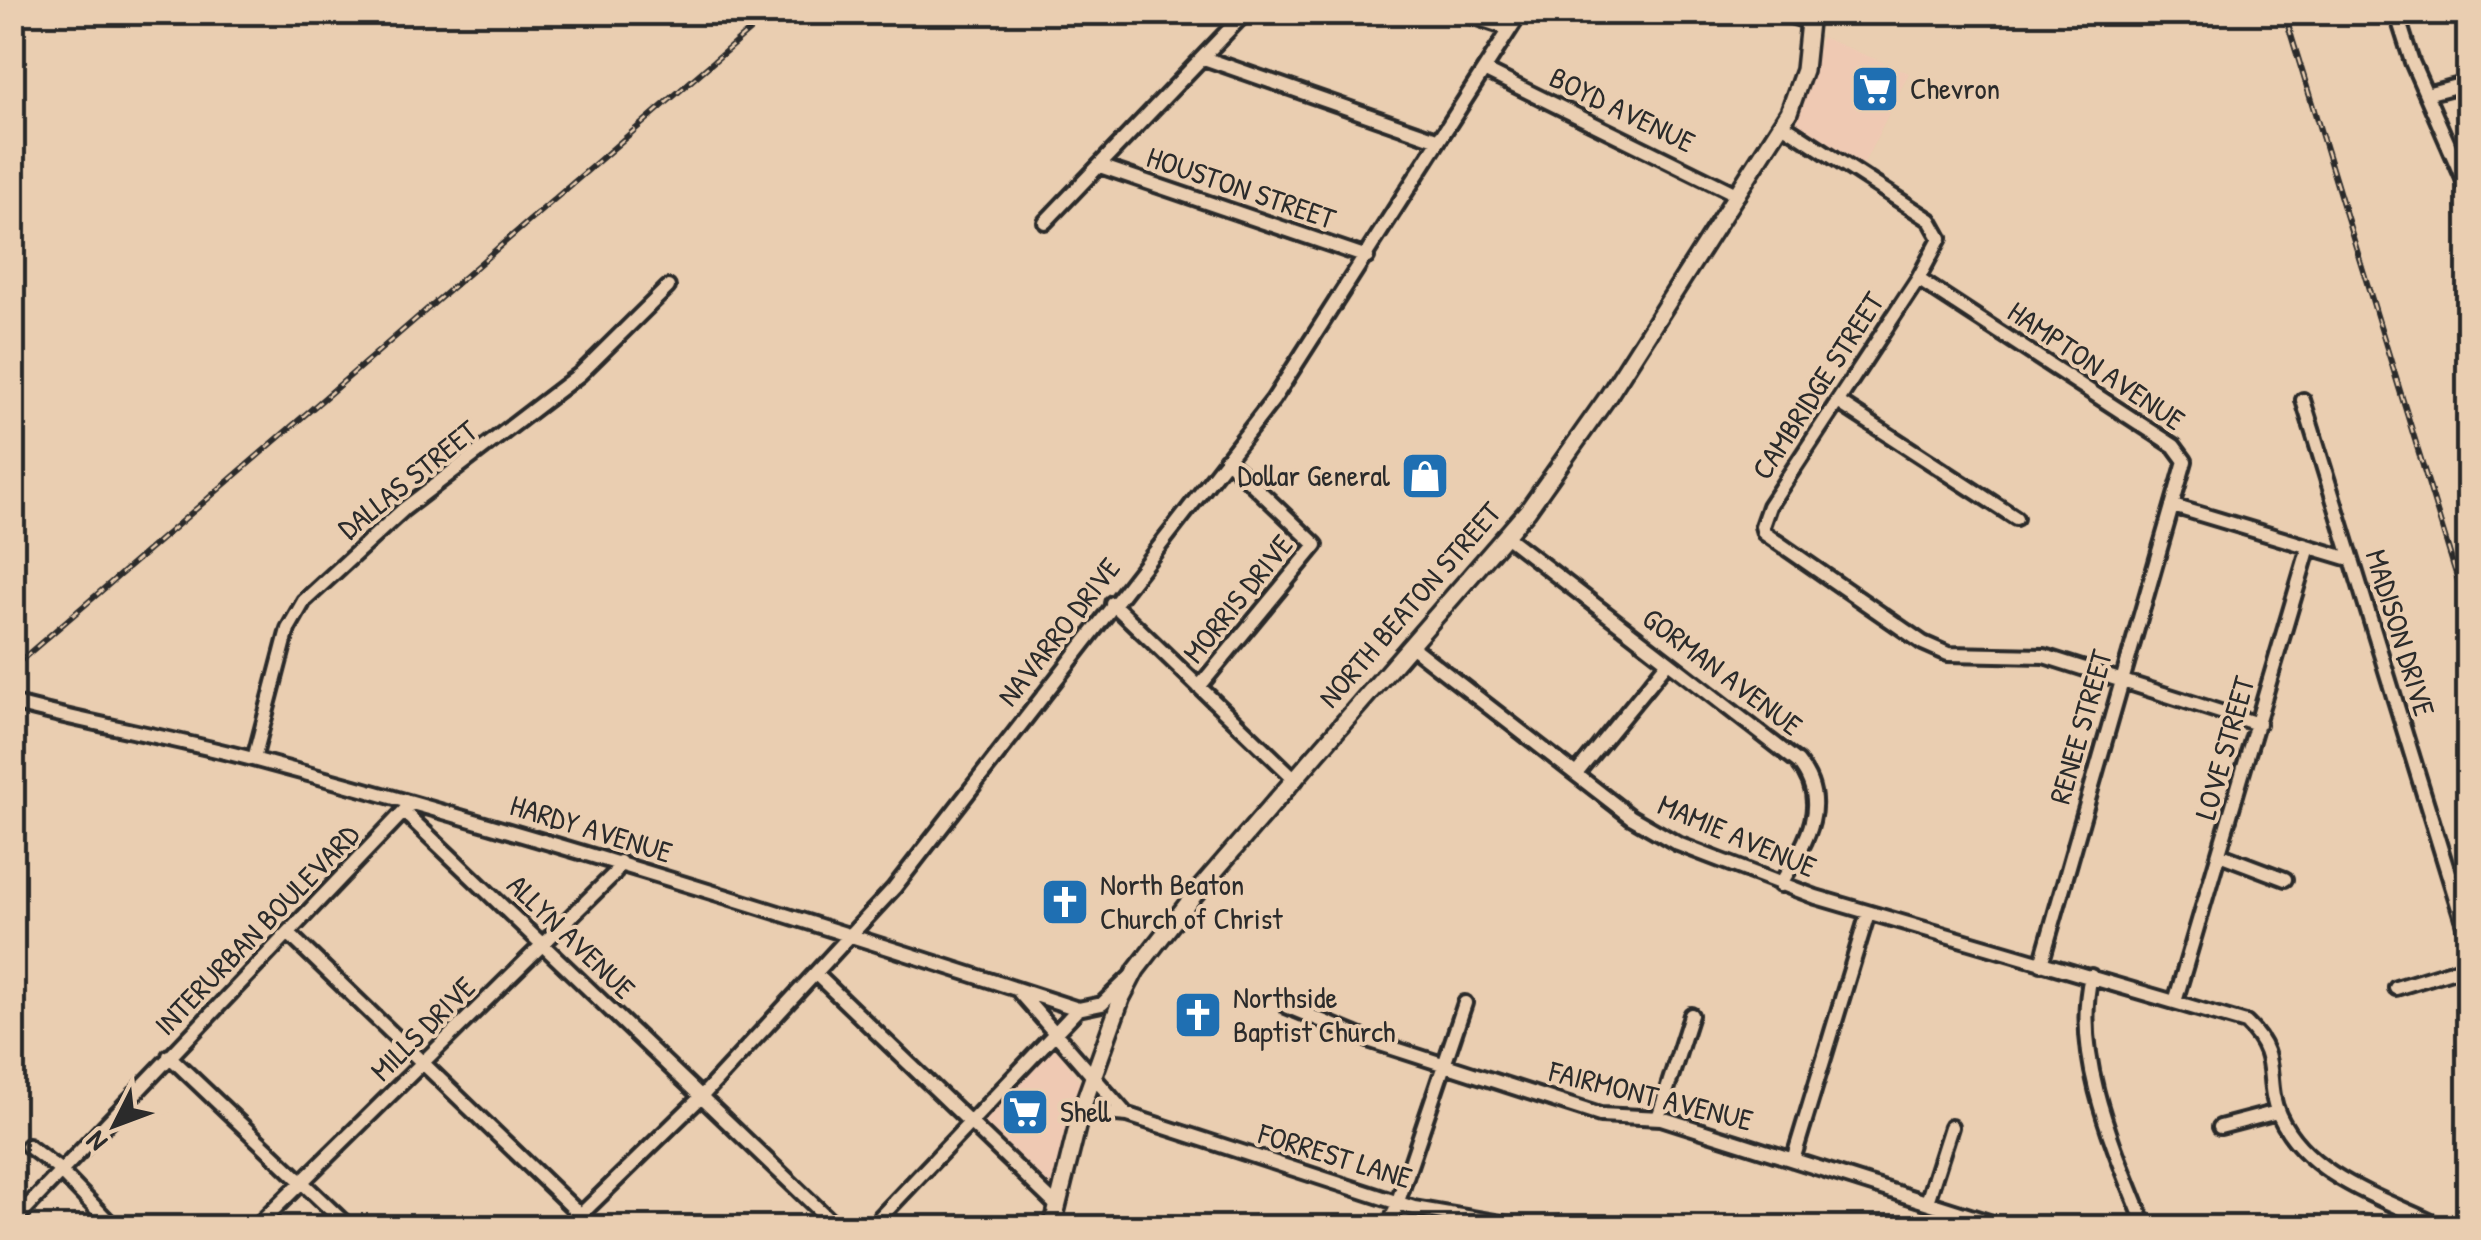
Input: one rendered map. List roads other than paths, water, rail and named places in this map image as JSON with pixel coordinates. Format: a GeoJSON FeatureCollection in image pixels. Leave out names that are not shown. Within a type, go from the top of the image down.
{"type":"FeatureCollection","features":[{"type":"Feature","properties":{"kind":"main road","name":"NORTH BEATON STREET"},"geometry":{"type":"LineString","coordinates":[[1052,1228],[1081,1111],[1136,970],[1195,894],[1507,537],[1607,398],[1782,124],[1798,90],[1810,17]]}},
{"type":"Feature","properties":{"kind":"street"},"geometry":{"type":"LineString","coordinates":[[1045,222],[1246,12]]}},
{"type":"Feature","properties":{"kind":"street"},"geometry":{"type":"LineString","coordinates":[[1459,12],[1510,30]]}},
{"type":"Feature","properties":{"kind":"street","name":"NAVARRO DRIVE"},"geometry":{"type":"LineString","coordinates":[[567,1228],[701,1097],[852,936],[1273,400],[1520,12]]}},
{"type":"Feature","properties":{"kind":"street"},"geometry":{"type":"LineString","coordinates":[[1778,12],[1810,17]]}},
{"type":"Feature","properties":{"kind":"street"},"geometry":{"type":"LineString","coordinates":[[2396,12],[2468,190]]}},
{"type":"Feature","properties":{"kind":"street"},"geometry":{"type":"LineString","coordinates":[[1204,58],[1439,140]]}},
{"type":"Feature","properties":{"kind":"street","name":"BOYD AVENUE"},"geometry":{"type":"LineString","coordinates":[[1484,70],[1738,195]]}},
{"type":"Feature","properties":{"kind":"street"},"geometry":{"type":"LineString","coordinates":[[2426,94],[2468,83]]}},
{"type":"Feature","properties":{"kind":"street","name":"CAMBRIDGE STREET"},"geometry":{"type":"LineString","coordinates":[[1782,124],[1937,226],[1938,246],[1763,522],[1770,539],[1923,644],[1948,654],[2044,656],[2120,683]]}},
{"type":"Feature","properties":{"kind":"street","name":"HOUSTON STREET"},"geometry":{"type":"LineString","coordinates":[[1100,166],[1367,257]]}},
{"type":"Feature","properties":{"kind":"street","name":"HAMPTON AVENUE"},"geometry":{"type":"LineString","coordinates":[[1918,279],[2174,446],[2185,462],[2173,506]]}},
{"type":"Feature","properties":{"kind":"street","name":"DALLAS STREET"},"geometry":{"type":"LineString","coordinates":[[254,759],[288,629],[304,601],[404,509],[580,374],[668,287]]}},
{"type":"Feature","properties":{"kind":"street","name":"MADISON DRIVE"},"geometry":{"type":"LineString","coordinates":[[2303,400],[2468,938]]}},
{"type":"Feature","properties":{"kind":"street"},"geometry":{"type":"LineString","coordinates":[[1838,402],[2016,518]]}},
{"type":"Feature","properties":{"kind":"street","name":"MORRIS DRIVE"},"geometry":{"type":"LineString","coordinates":[[1200,687],[1316,545],[1226,459]]}},
{"type":"Feature","properties":{"kind":"street"},"geometry":{"type":"LineString","coordinates":[[2173,506],[2308,550],[2350,559]]}},
{"type":"Feature","properties":{"kind":"street","name":"RENEE STREET"},"geometry":{"type":"LineString","coordinates":[[2042,964],[2173,506]]}},
{"type":"Feature","properties":{"kind":"street","name":"GORMAN AVENUE"},"geometry":{"type":"LineString","coordinates":[[1507,537],[1798,762],[1811,777],[1816,807],[1812,834],[1780,885]]}},
{"type":"Feature","properties":{"kind":"street","name":"LOVE STREET"},"geometry":{"type":"LineString","coordinates":[[2175,1002],[2308,550]]}},
{"type":"Feature","properties":{"kind":"street"},"geometry":{"type":"LineString","coordinates":[[1112,603],[1296,780]]}},
{"type":"Feature","properties":{"kind":"street","name":"MAMIE AVENUE"},"geometry":{"type":"LineString","coordinates":[[1412,648],[1656,833],[1780,885],[2237,1019],[2256,1032],[2268,1047],[2277,1112]]}},
{"type":"Feature","properties":{"kind":"street"},"geometry":{"type":"LineString","coordinates":[[1576,774],[1667,662]]}},
{"type":"Feature","properties":{"kind":"street"},"geometry":{"type":"LineString","coordinates":[[2120,683],[2258,724]]}},
{"type":"Feature","properties":{"kind":"street","name":"HARDY AVENUE"},"geometry":{"type":"LineString","coordinates":[[17,704],[254,759],[407,807],[620,862],[1078,1009]]}},
{"type":"Feature","properties":{"kind":"street","name":"INTERURBAN BOULEVARD"},"geometry":{"type":"LineString","coordinates":[[12,1223],[407,807]]}},
{"type":"Feature","properties":{"kind":"street","name":"ALLYN AVENUE"},"geometry":{"type":"LineString","coordinates":[[407,807],[838,1228]]}},
{"type":"Feature","properties":{"kind":"street"},"geometry":{"type":"LineString","coordinates":[[2219,854],[2285,879]]}},
{"type":"Feature","properties":{"kind":"street","name":"MILLS DRIVE"},"geometry":{"type":"LineString","coordinates":[[256,1228],[544,944],[620,862]]}},
{"type":"Feature","properties":{"kind":"street"},"geometry":{"type":"LineString","coordinates":[[1793,1160],[1868,913]]}},
{"type":"Feature","properties":{"kind":"street"},"geometry":{"type":"LineString","coordinates":[[288,934],[594,1228]]}},
{"type":"Feature","properties":{"kind":"street"},"geometry":{"type":"LineString","coordinates":[[2396,988],[2468,966]]}},
{"type":"Feature","properties":{"kind":"street"},"geometry":{"type":"LineString","coordinates":[[870,1228],[1078,1009],[1102,1004],[1136,970]]}},
{"type":"Feature","properties":{"kind":"street"},"geometry":{"type":"LineString","coordinates":[[816,974],[1057,1206]]}},
{"type":"Feature","properties":{"kind":"street"},"geometry":{"type":"LineString","coordinates":[[2091,976],[2085,1001],[2087,1047],[2146,1228]]}},
{"type":"Feature","properties":{"kind":"street","name":"FORREST LANE"},"geometry":{"type":"LineString","coordinates":[[1014,988],[1128,1115]]}},
{"type":"Feature","properties":{"kind":"street"},"geometry":{"type":"LineString","coordinates":[[1389,1228],[1401,1204],[1442,1062],[1465,1003]]}},
{"type":"Feature","properties":{"kind":"street","name":"FAIRMONT AVENUE"},"geometry":{"type":"LineString","coordinates":[[1286,1006],[1372,1042],[1600,1115],[1658,1118],[2008,1228]]}},
{"type":"Feature","properties":{"kind":"street"},"geometry":{"type":"LineString","coordinates":[[1658,1118],[1691,1016]]}},
{"type":"Feature","properties":{"kind":"street"},"geometry":{"type":"LineString","coordinates":[[169,1056],[350,1228]]}},
{"type":"Feature","properties":{"kind":"street","name":"FORREST LANE"},"geometry":{"type":"LineString","coordinates":[[1081,1111],[1128,1115],[1401,1204],[1531,1228]]}},
{"type":"Feature","properties":{"kind":"street"},"geometry":{"type":"LineString","coordinates":[[2220,1127],[2277,1112],[2297,1146],[2322,1167],[2444,1228]]}},
{"type":"Feature","properties":{"kind":"street"},"geometry":{"type":"LineString","coordinates":[[1928,1202],[1951,1128]]}},
{"type":"Feature","properties":{"kind":"street"},"geometry":{"type":"LineString","coordinates":[[28,1146],[115,1228]]}},
{"type":"Feature","properties":{"kind":"railway"},"geometry":{"type":"LineString","coordinates":[[12,668],[771,12]]}},
{"type":"Feature","properties":{"kind":"railway"},"geometry":{"type":"LineString","coordinates":[[2284,12],[2468,613]]}},
{"type":"Feature","properties":{"kind":"place","name":"Chevron"},"geometry":{"type":"Point","coordinates":[1875,89]}},
{"type":"Feature","properties":{"kind":"place","name":"Dollar General"},"geometry":{"type":"Point","coordinates":[1425,476]}},
{"type":"Feature","properties":{"kind":"place","name":"North Beaton Church of Christ"},"geometry":{"type":"Point","coordinates":[1065,902]}},
{"type":"Feature","properties":{"kind":"place","name":"Northside Baptist Church"},"geometry":{"type":"Point","coordinates":[1198,1015]}},
{"type":"Feature","properties":{"kind":"place","name":"Shell"},"geometry":{"type":"Point","coordinates":[1025,1112]}}]}
